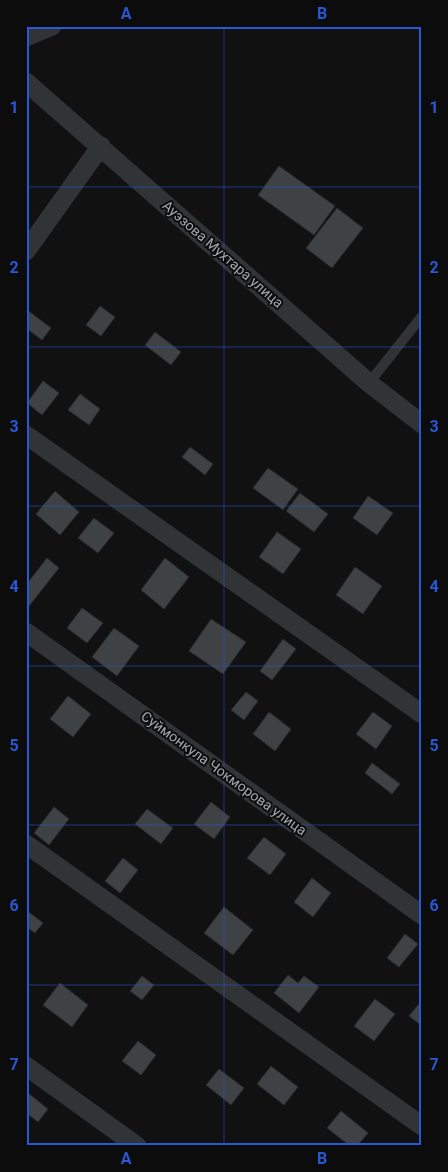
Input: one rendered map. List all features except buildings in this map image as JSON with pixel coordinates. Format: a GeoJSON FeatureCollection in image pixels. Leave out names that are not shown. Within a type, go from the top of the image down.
{"type":"FeatureCollection","features":[{"type":"Feature","properties":{"kind":"street"},"geometry":{"type":"LineString","coordinates":[[26,37],[52,26]]}},
{"type":"Feature","properties":{"kind":"street","name":"Ауэзова Мухтара улица"},"geometry":{"type":"LineString","coordinates":[[26,82],[369,383],[422,424]]}},
{"type":"Feature","properties":{"kind":"street"},"geometry":{"type":"LineString","coordinates":[[26,251],[101,146]]}},
{"type":"Feature","properties":{"kind":"street"},"geometry":{"type":"LineString","coordinates":[[26,435],[422,714]]}},
{"type":"Feature","properties":{"kind":"street","name":"Суймонкула Чокморова улица"},"geometry":{"type":"LineString","coordinates":[[26,632],[422,915]]}},
{"type":"Feature","properties":{"kind":"street"},"geometry":{"type":"LineString","coordinates":[[26,844],[422,1126]]}},
{"type":"Feature","properties":{"kind":"street"},"geometry":{"type":"LineString","coordinates":[[26,1066],[137,1146]]}},
{"type":"Feature","properties":{"kind":"lane"},"geometry":{"type":"LineString","coordinates":[[369,383],[422,316]]}}]}
